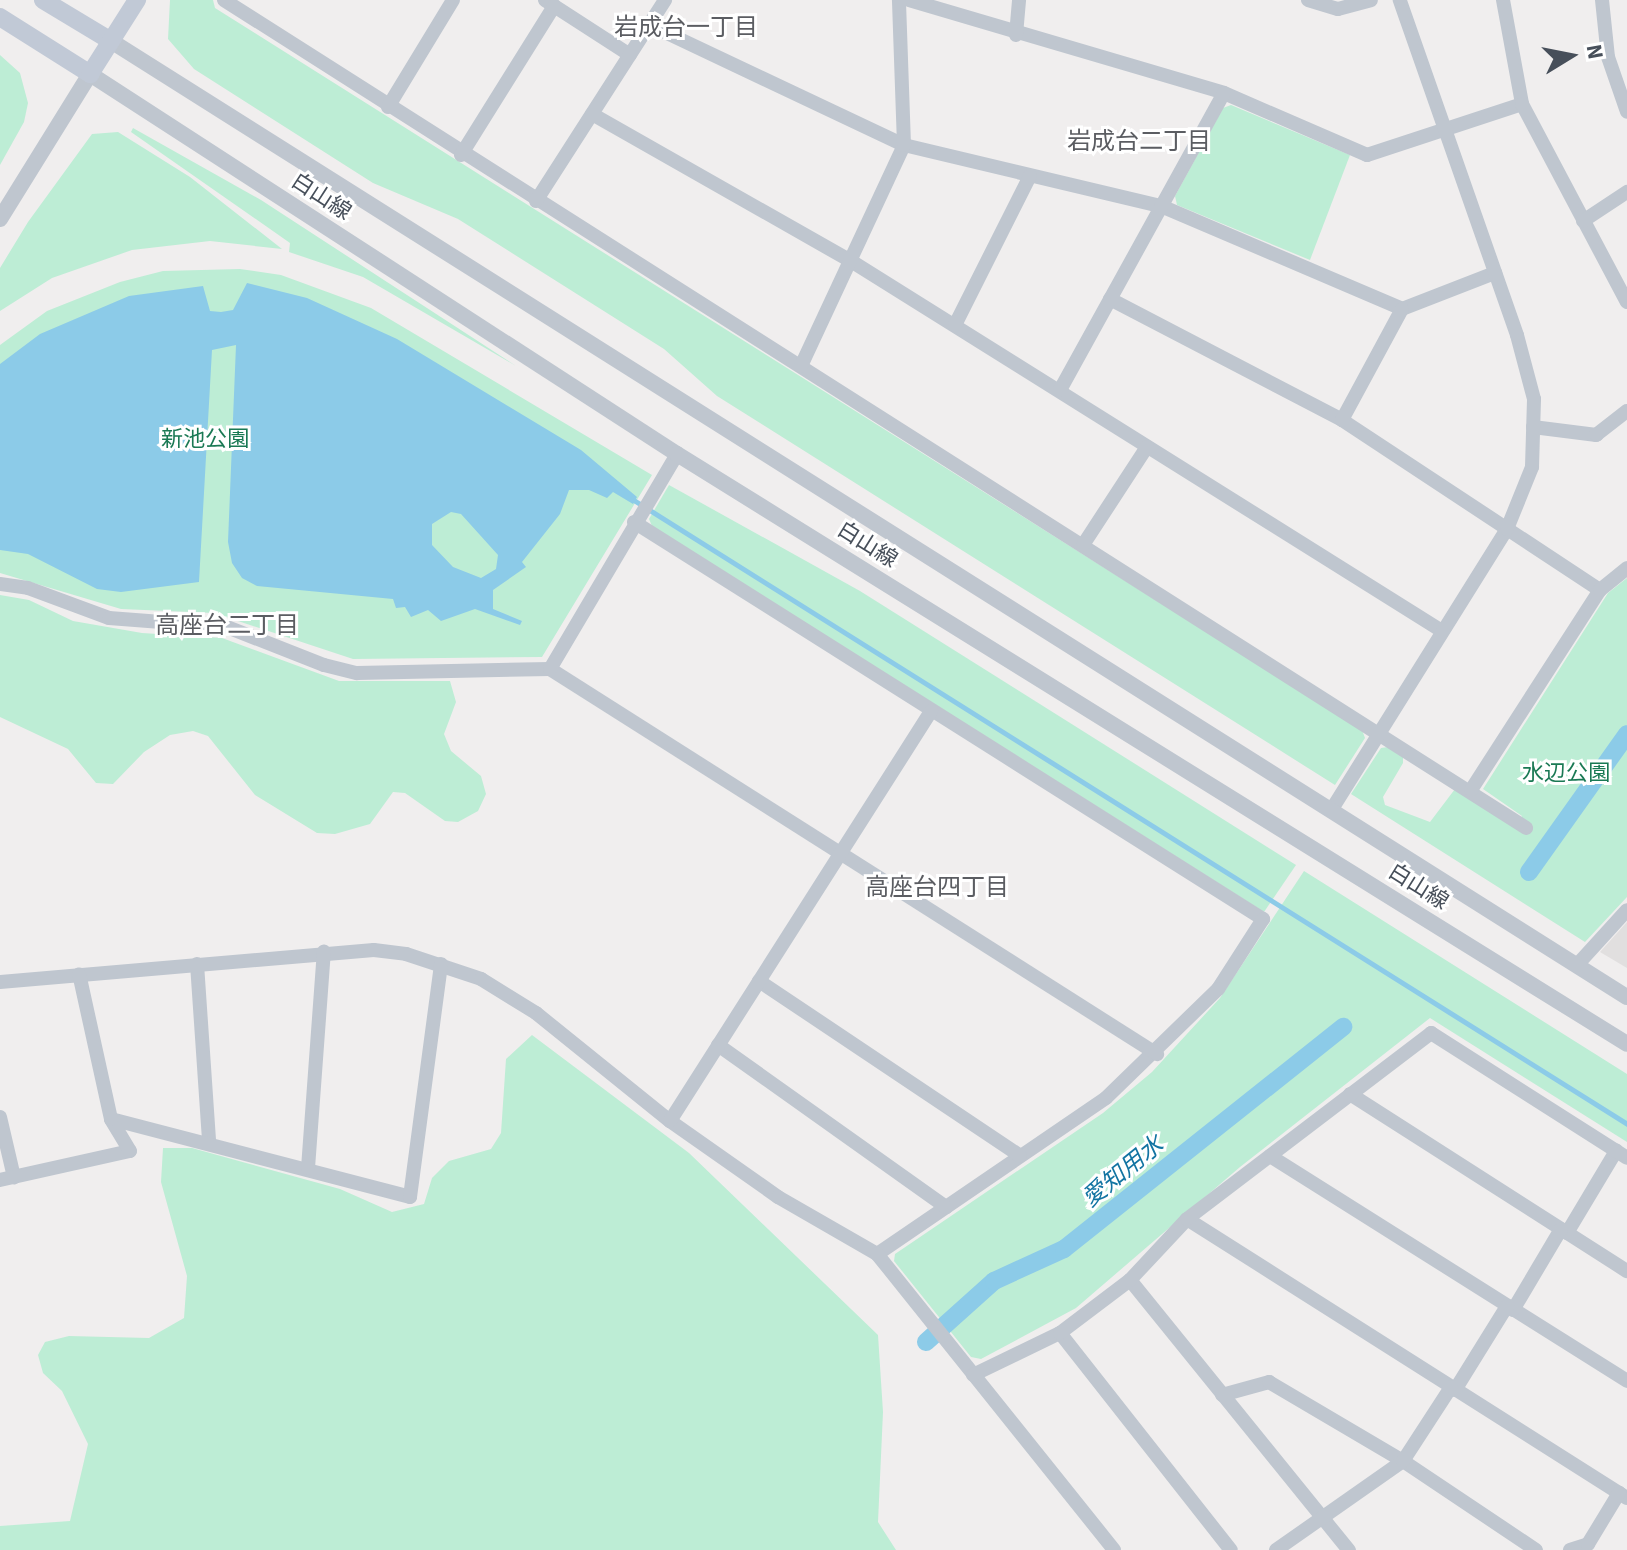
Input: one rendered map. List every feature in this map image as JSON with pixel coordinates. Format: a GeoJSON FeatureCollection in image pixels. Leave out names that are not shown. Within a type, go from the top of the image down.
{"type":"FeatureCollection","features":[{"type":"Feature","properties":{"kind":"main road"},"geometry":{"type":"LineString","coordinates":[[43,0],[111,41]]}},
{"type":"Feature","properties":{"kind":"main road"},"geometry":{"type":"LineString","coordinates":[[0,17],[90,74],[137,0]]}},
{"type":"Feature","properties":{"kind":"street"},"geometry":{"type":"LineString","coordinates":[[224,0],[461,155],[801,366],[1378,734],[1471,790],[1526,828]]}},
{"type":"Feature","properties":{"kind":"street"},"geometry":{"type":"LineString","coordinates":[[536,201],[665,0]]}},
{"type":"Feature","properties":{"kind":"street"},"geometry":{"type":"LineString","coordinates":[[801,366],[904,145],[899,0]]}},
{"type":"Feature","properties":{"kind":"street"},"geometry":{"type":"LineString","coordinates":[[909,0],[1016,35],[1224,93],[1367,155],[1522,104]]}},
{"type":"Feature","properties":{"kind":"street"},"geometry":{"type":"LineString","coordinates":[[1016,35],[1019,0]]}},
{"type":"Feature","properties":{"kind":"street"},"geometry":{"type":"LineString","coordinates":[[1308,0],[1338,9],[1371,0]]}},
{"type":"Feature","properties":{"kind":"street"},"geometry":{"type":"LineString","coordinates":[[1332,809],[1507,529],[1532,467],[1534,399],[1495,273],[1400,0]]}},
{"type":"Feature","properties":{"kind":"street"},"geometry":{"type":"LineString","coordinates":[[1503,0],[1522,104],[1627,302]]}},
{"type":"Feature","properties":{"kind":"street"},"geometry":{"type":"LineString","coordinates":[[1602,0],[1608,57],[1627,112]]}},
{"type":"Feature","properties":{"kind":"street"},"geometry":{"type":"LineString","coordinates":[[388,107],[447,3]]}},
{"type":"Feature","properties":{"kind":"street"},"geometry":{"type":"LineString","coordinates":[[461,155],[550,3],[630,55]]}},
{"type":"Feature","properties":{"kind":"street"},"geometry":{"type":"LineString","coordinates":[[650,25],[904,145],[1161,206],[1402,309]]}},
{"type":"Feature","properties":{"kind":"street","name":"白山線"},"geometry":{"type":"LineString","coordinates":[[111,41],[1627,997]]}},
{"type":"Feature","properties":{"kind":"street","name":"白山線"},"geometry":{"type":"LineString","coordinates":[[90,74],[677,454],[1627,1044]]}},
{"type":"Feature","properties":{"kind":"street"},"geometry":{"type":"LineString","coordinates":[[0,219],[90,74]]}},
{"type":"Feature","properties":{"kind":"street"},"geometry":{"type":"LineString","coordinates":[[1060,390],[1224,93]]}},
{"type":"Feature","properties":{"kind":"street"},"geometry":{"type":"LineString","coordinates":[[592,114],[851,261],[1442,631]]}},
{"type":"Feature","properties":{"kind":"street"},"geometry":{"type":"LineString","coordinates":[[955,325],[1030,176]]}},
{"type":"Feature","properties":{"kind":"street"},"geometry":{"type":"LineString","coordinates":[[1583,221],[1627,192]]}},
{"type":"Feature","properties":{"kind":"street"},"geometry":{"type":"LineString","coordinates":[[1342,420],[1402,309],[1495,273]]}},
{"type":"Feature","properties":{"kind":"street"},"geometry":{"type":"LineString","coordinates":[[1110,299],[1342,420],[1600,590]]}},
{"type":"Feature","properties":{"kind":"street"},"geometry":{"type":"LineString","coordinates":[[1533,427],[1596,435],[1627,411]]}},
{"type":"Feature","properties":{"kind":"street"},"geometry":{"type":"LineString","coordinates":[[1083,545],[1147,447]]}},
{"type":"Feature","properties":{"kind":"street"},"geometry":{"type":"LineString","coordinates":[[550,669],[634,522],[677,454]]}},
{"type":"Feature","properties":{"kind":"street"},"geometry":{"type":"LineString","coordinates":[[634,522],[1263,919],[1218,989],[1157,1054],[1106,1098],[877,1254]]}},
{"type":"Feature","properties":{"kind":"street"},"geometry":{"type":"LineString","coordinates":[[1471,790],[1600,590],[1627,568]]}},
{"type":"Feature","properties":{"kind":"street"},"geometry":{"type":"LineString","coordinates":[[0,584],[28,588],[109,618],[227,627],[324,665],[357,673],[550,669],[1157,1054]]}},
{"type":"Feature","properties":{"kind":"street"},"geometry":{"type":"LineString","coordinates":[[670,1121],[931,711]]}},
{"type":"Feature","properties":{"kind":"street"},"geometry":{"type":"LineString","coordinates":[[1577,965],[1627,910]]}},
{"type":"Feature","properties":{"kind":"street"},"geometry":{"type":"LineString","coordinates":[[308,1168],[324,952]]}},
{"type":"Feature","properties":{"kind":"street"},"geometry":{"type":"LineString","coordinates":[[0,982],[324,952],[395,952],[481,979],[536,1013],[670,1121],[778,1197],[877,1254],[1114,1550]]}},
{"type":"Feature","properties":{"kind":"street"},"geometry":{"type":"LineString","coordinates":[[197,964],[209,1142]]}},
{"type":"Feature","properties":{"kind":"street"},"geometry":{"type":"LineString","coordinates":[[111,1119],[209,1142],[410,1197],[441,964]]}},
{"type":"Feature","properties":{"kind":"street"},"geometry":{"type":"LineString","coordinates":[[0,1117],[7,1179],[130,1151],[111,1119],[79,974]]}},
{"type":"Feature","properties":{"kind":"street"},"geometry":{"type":"LineString","coordinates":[[759,981],[1020,1156]]}},
{"type":"Feature","properties":{"kind":"street"},"geometry":{"type":"LineString","coordinates":[[973,1375],[1060,1333],[1130,1280],[1187,1219],[1431,1033],[1622,1154],[1564,1231],[1403,1461],[1276,1550]]}},
{"type":"Feature","properties":{"kind":"street"},"geometry":{"type":"LineString","coordinates":[[718,1045],[946,1207]]}},
{"type":"Feature","properties":{"kind":"street"},"geometry":{"type":"LineString","coordinates":[[1350,1094],[1627,1271]]}},
{"type":"Feature","properties":{"kind":"street"},"geometry":{"type":"LineString","coordinates":[[1270,1156],[1627,1381]]}},
{"type":"Feature","properties":{"kind":"street"},"geometry":{"type":"LineString","coordinates":[[1187,1219],[1623,1495],[1588,1544],[1570,1550]]}},
{"type":"Feature","properties":{"kind":"street"},"geometry":{"type":"LineString","coordinates":[[1130,1280],[1349,1550]]}},
{"type":"Feature","properties":{"kind":"street"},"geometry":{"type":"LineString","coordinates":[[1060,1333],[1231,1550]]}},
{"type":"Feature","properties":{"kind":"street"},"geometry":{"type":"LineString","coordinates":[[1222,1395],[1269,1382],[1403,1461],[1536,1550]]}},
{"type":"Feature","properties":{"kind":"shaded area"},"geometry":{"type":"Polygon","coordinates":[[[1627,922],[1627,968],[1600,952],[1627,922]]]}},
{"type":"Feature","properties":{"kind":"green space"},"geometry":{"type":"Polygon","coordinates":[[[170,0],[213,0],[215,8],[1362,730],[1365,738],[1335,785],[717,396],[664,349],[458,219],[373,183],[194,69],[168,39],[170,0]]]}},
{"type":"Feature","properties":{"kind":"green space"},"geometry":{"type":"Polygon","coordinates":[[[0,55],[20,73],[28,103],[24,122],[0,165],[0,55]]]}},
{"type":"Feature","properties":{"kind":"green space"},"geometry":{"type":"Polygon","coordinates":[[[1231,105],[1350,155],[1310,260],[1177,205],[1175,196],[1223,108],[1231,105]]]}},
{"type":"Feature","properties":{"kind":"green space"},"geometry":{"type":"Polygon","coordinates":[[[133,128],[261,200],[516,366],[363,277],[289,252],[290,243],[131,132],[133,128]]]}},
{"type":"Feature","properties":{"kind":"green space"},"geometry":{"type":"Polygon","coordinates":[[[118,132],[190,177],[282,249],[210,241],[132,250],[52,278],[0,311],[0,268],[28,222],[92,134],[118,132]]]}},
{"type":"Feature","properties":{"kind":"green space","name":"新池公園"},"geometry":{"type":"Polygon","coordinates":[[[240,269],[281,275],[371,308],[652,475],[542,657],[353,659],[214,613],[121,609],[0,573],[0,345],[47,311],[120,282],[163,271],[240,269]]]}},
{"type":"Feature","properties":{"kind":"green space"},"geometry":{"type":"Polygon","coordinates":[[[669,485],[860,591],[1296,865],[1264,912],[652,526],[649,519],[669,485]]]}},
{"type":"Feature","properties":{"kind":"green space","name":"水辺公園"},"geometry":{"type":"Polygon","coordinates":[[[1627,578],[1627,897],[1585,942],[1351,794],[1381,748],[1388,747],[1403,757],[1403,763],[1383,797],[1385,805],[1430,822],[1455,789],[1516,827],[1522,816],[1483,789],[1608,593],[1627,578]]]}},
{"type":"Feature","properties":{"kind":"green space"},"geometry":{"type":"Polygon","coordinates":[[[0,595],[29,600],[73,621],[142,633],[222,638],[339,681],[450,681],[456,702],[444,734],[451,751],[481,776],[486,794],[478,811],[458,822],[445,821],[405,793],[393,792],[370,824],[335,834],[317,833],[255,795],[208,736],[193,731],[170,735],[144,752],[113,784],[96,783],[68,749],[0,717],[0,595]]]}},
{"type":"Feature","properties":{"kind":"green space"},"geometry":{"type":"Polygon","coordinates":[[[1304,871],[1627,1074],[1627,1142],[1430,1018],[1240,1167],[1076,1308],[981,1359],[971,1357],[894,1261],[895,1254],[1103,1113],[1152,1072],[1220,998],[1304,871]]]}},
{"type":"Feature","properties":{"kind":"green space"},"geometry":{"type":"Polygon","coordinates":[[[532,1035],[689,1153],[878,1335],[883,1412],[878,1522],[896,1550],[0,1550],[0,1526],[70,1521],[88,1444],[62,1391],[43,1373],[38,1355],[45,1342],[69,1336],[149,1338],[184,1318],[187,1276],[161,1182],[163,1148],[192,1148],[340,1189],[392,1212],[424,1204],[432,1178],[449,1161],[491,1149],[501,1133],[506,1059],[532,1035]]]}},
{"type":"Feature","properties":{"kind":"water","name":"新池公園"},"geometry":{"type":"Polygon","coordinates":[[[247,283],[307,298],[397,339],[581,450],[637,497],[633,504],[613,492],[607,498],[589,490],[569,490],[560,514],[522,562],[526,567],[493,590],[493,609],[522,621],[520,625],[475,609],[441,621],[428,610],[411,617],[405,607],[396,608],[393,599],[257,586],[242,578],[232,563],[228,542],[236,345],[212,350],[199,582],[121,592],[97,589],[28,554],[0,550],[0,364],[40,334],[129,296],[203,286],[210,311],[233,310],[247,283]],[[451,512],[432,524],[432,545],[453,567],[481,578],[496,569],[498,555],[461,514],[451,512]]]}},
{"type":"Feature","properties":{"kind":"waterway"},"geometry":{"type":"LineString","coordinates":[[632,499],[1627,1124]]}},
{"type":"Feature","properties":{"kind":"waterway","name":"愛知用水"},"geometry":{"type":"LineString","coordinates":[[1529,872],[1627,734]]}},
{"type":"Feature","properties":{"kind":"waterway","name":"愛知用水"},"geometry":{"type":"LineString","coordinates":[[926,1342],[994,1281],[1064,1249],[1343,1027]]}},
{"type":"Feature","properties":{"kind":"district","name":"岩成台一丁目"},"geometry":{"type":"Point","coordinates":[686,28]}},
{"type":"Feature","properties":{"kind":"district","name":"岩成台二丁目"},"geometry":{"type":"Point","coordinates":[1139,142]}},
{"type":"Feature","properties":{"kind":"district","name":"高座台二丁目"},"geometry":{"type":"Point","coordinates":[227,626]}},
{"type":"Feature","properties":{"kind":"district","name":"高座台四丁目"},"geometry":{"type":"Point","coordinates":[937,888]}}]}
